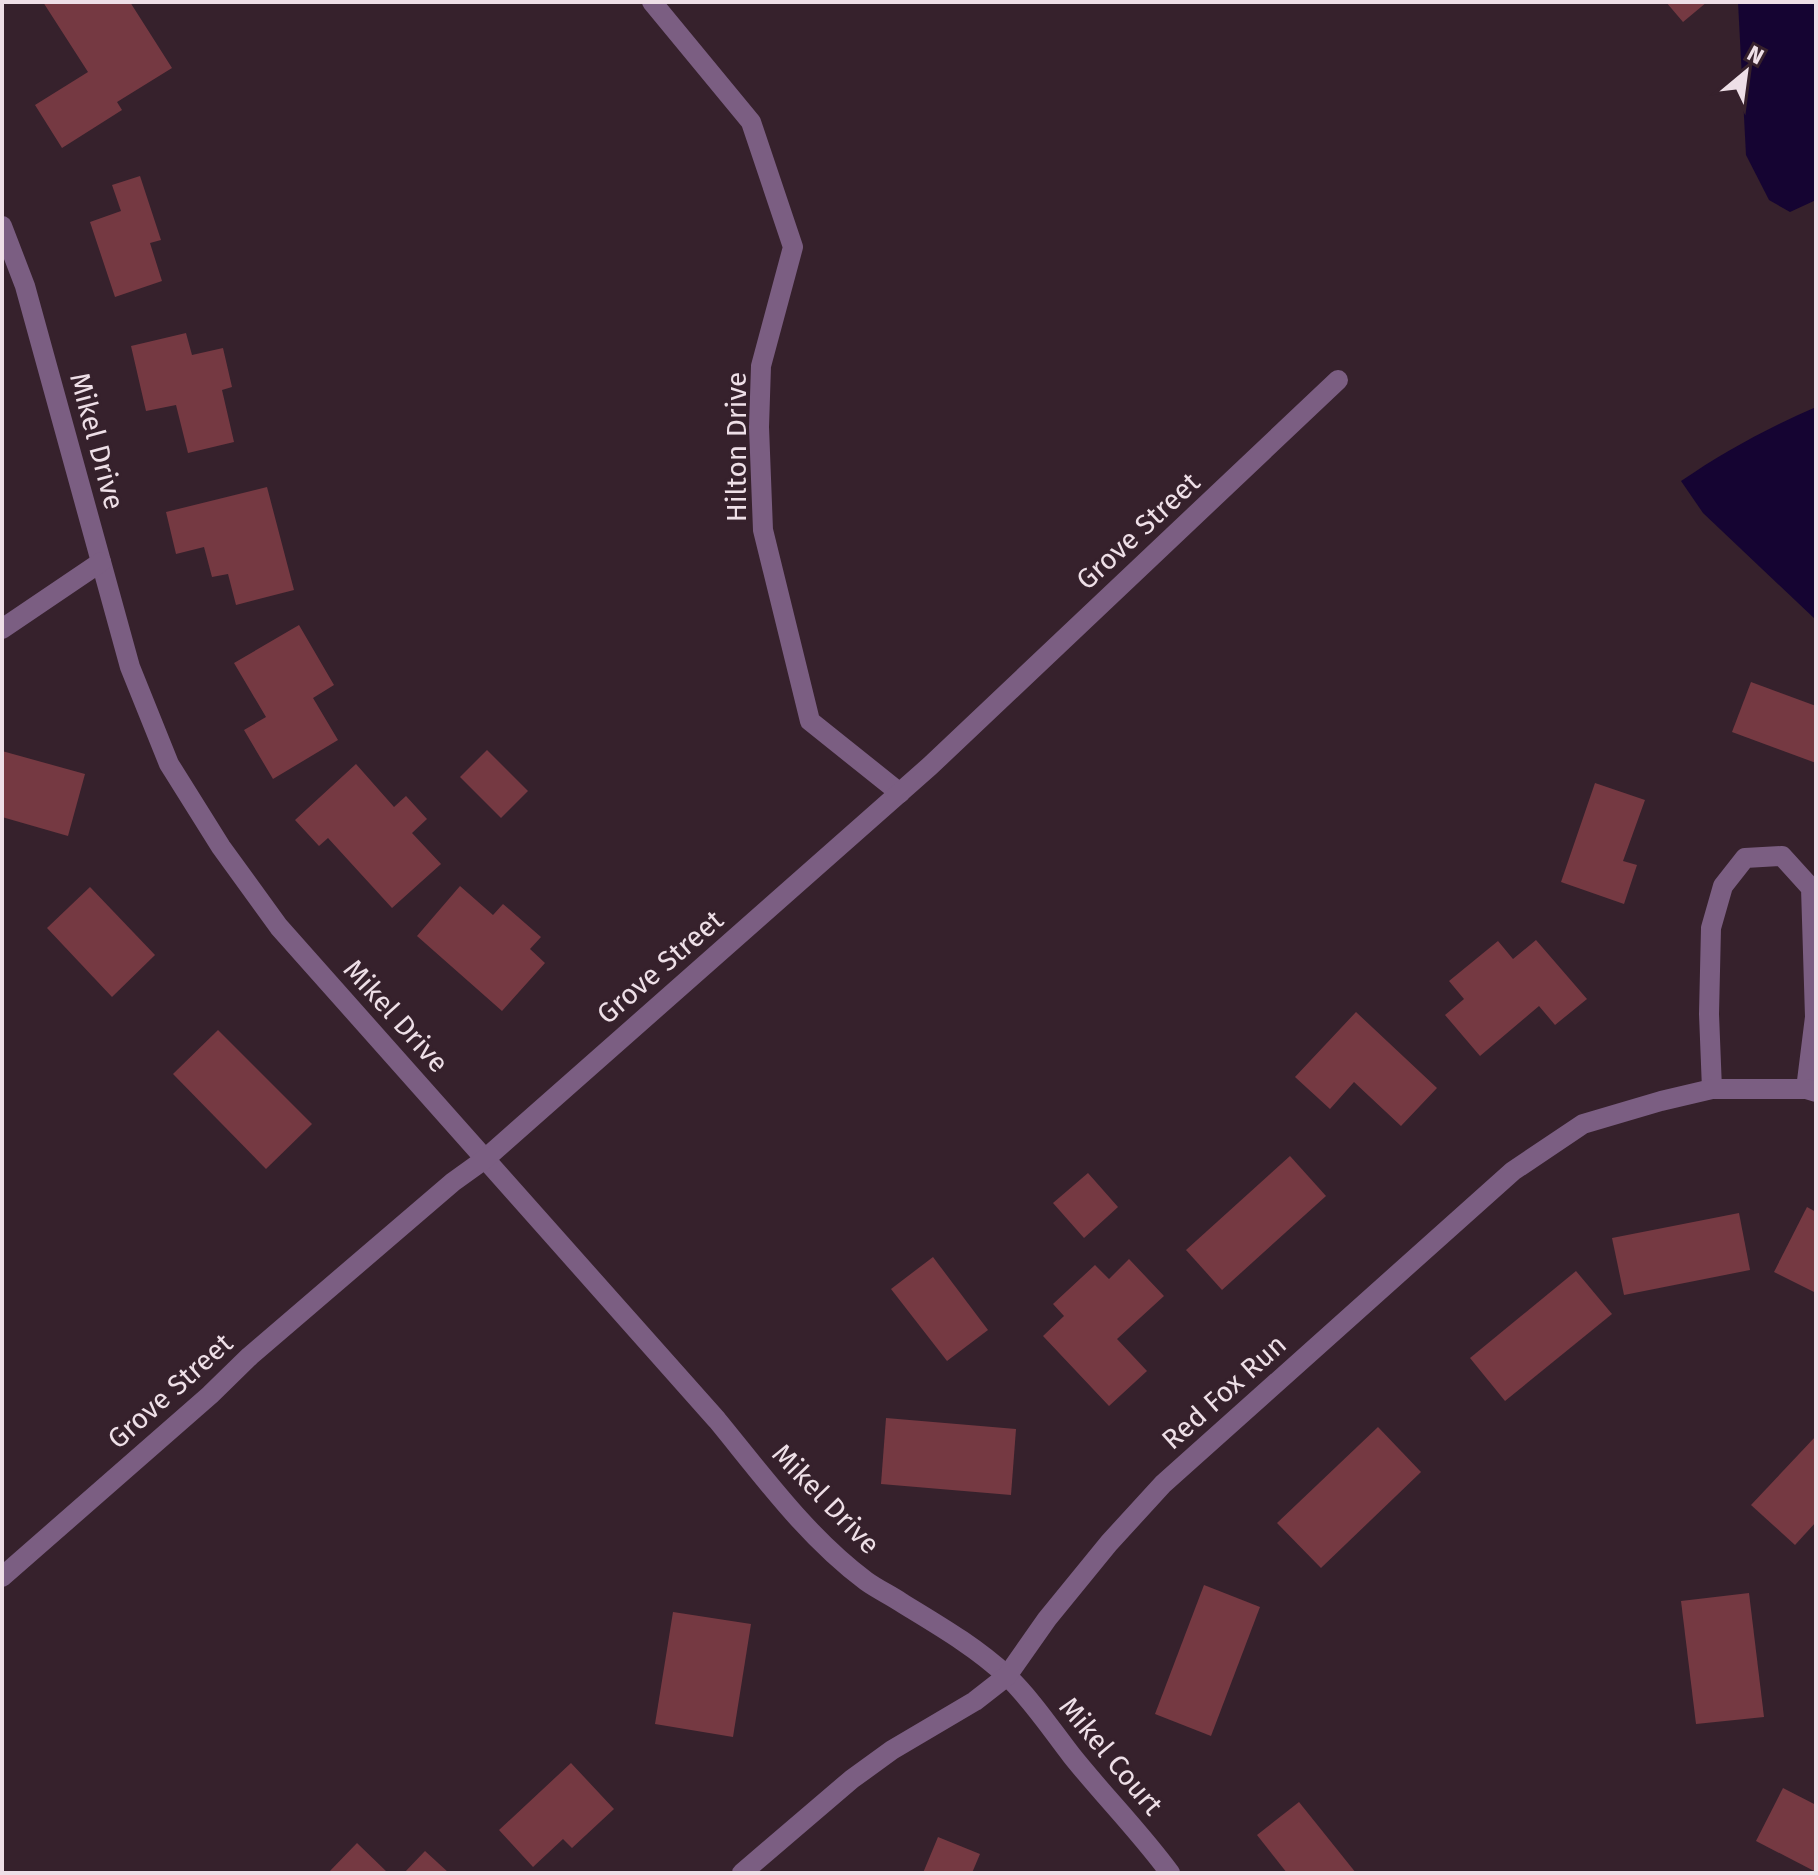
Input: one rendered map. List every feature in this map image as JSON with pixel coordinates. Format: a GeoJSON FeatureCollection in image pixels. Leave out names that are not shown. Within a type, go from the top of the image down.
{"type":"FeatureCollection","features":[{"type":"Feature","properties":{"kind":"street","name":"Hilton Drive"},"geometry":{"type":"LineString","coordinates":[[652,2],[751,122],[793,247],[761,366],[763,530],[810,721],[900,793]]}},
{"type":"Feature","properties":{"kind":"street","name":"Mikel Drive"},"geometry":{"type":"LineString","coordinates":[[2,226],[25,286],[130,667],[169,764],[221,847],[279,927],[836,1557],[868,1583],[982,1654],[1007,1676]]}},
{"type":"Feature","properties":{"kind":"street","name":"Grove Street"},"geometry":{"type":"LineString","coordinates":[[2,1577],[210,1395],[250,1356],[453,1182],[485,1159],[900,793],[1338,380]]}},
{"type":"Feature","properties":{"kind":"street"},"geometry":{"type":"LineString","coordinates":[[2,629],[101,562]]}},
{"type":"Feature","properties":{"kind":"street"},"geometry":{"type":"LineString","coordinates":[[1712,1089],[1709,1014],[1711,928],[1723,886],[1745,858],[1782,856],[1811,888],[1815,1017],[1811,1090]]}},
{"type":"Feature","properties":{"kind":"street","name":"Red Fox Run"},"geometry":{"type":"LineString","coordinates":[[742,1873],[862,1772],[892,1750],[975,1701],[1007,1676],[1082,1575],[1163,1484],[1513,1171],[1583,1124],[1661,1101],[1712,1089],[1811,1090]]}},
{"type":"Feature","properties":{"kind":"street","name":"Mikel Court"},"geometry":{"type":"LineString","coordinates":[[1007,1676],[1170,1873]]}},
{"type":"Feature","properties":{"kind":"shaded area"},"geometry":{"type":"Polygon","coordinates":[[[1738,2],[1816,2],[1816,200],[1790,212],[1769,200],[1746,155],[1738,2]]]}},
{"type":"Feature","properties":{"kind":"shaded area"},"geometry":{"type":"Polygon","coordinates":[[[1816,407],[1816,620],[1703,513],[1681,481],[1747,441],[1816,407]]]}},
{"type":"Feature","properties":{"kind":"building"},"geometry":{"type":"Polygon","coordinates":[[[43,2],[130,2],[172,68],[117,102],[122,110],[62,148],[35,105],[88,72],[43,2]]]}},
{"type":"Feature","properties":{"kind":"building"},"geometry":{"type":"Polygon","coordinates":[[[1666,2],[1707,2],[1683,22],[1666,2]]]}},
{"type":"Feature","properties":{"kind":"building"},"geometry":{"type":"Polygon","coordinates":[[[140,176],[161,240],[150,243],[162,281],[115,297],[90,222],[121,211],[112,185],[140,176]]]}},
{"type":"Feature","properties":{"kind":"building"},"geometry":{"type":"Polygon","coordinates":[[[186,333],[192,355],[223,348],[232,387],[222,390],[234,442],[188,453],[176,405],[146,411],[131,346],[186,333]]]}},
{"type":"Feature","properties":{"kind":"building"},"geometry":{"type":"Polygon","coordinates":[[[267,487],[294,590],[236,605],[228,574],[212,577],[204,547],[176,554],[166,512],[267,487]]]}},
{"type":"Feature","properties":{"kind":"building"},"geometry":{"type":"Polygon","coordinates":[[[299,625],[334,685],[313,698],[338,740],[273,779],[244,730],[266,717],[234,663],[299,625]]]}},
{"type":"Feature","properties":{"kind":"building"},"geometry":{"type":"Polygon","coordinates":[[[1751,682],[1816,706],[1816,763],[1732,732],[1751,682]]]}},
{"type":"Feature","properties":{"kind":"building"},"geometry":{"type":"Polygon","coordinates":[[[487,750],[528,791],[501,818],[460,777],[487,750]]]}},
{"type":"Feature","properties":{"kind":"building"},"geometry":{"type":"Polygon","coordinates":[[[2,751],[85,774],[68,836],[2,817],[2,751]]]}},
{"type":"Feature","properties":{"kind":"building"},"geometry":{"type":"Polygon","coordinates":[[[356,764],[394,807],[406,796],[427,819],[412,833],[441,864],[392,908],[328,838],[319,846],[295,820],[356,764]]]}},
{"type":"Feature","properties":{"kind":"building"},"geometry":{"type":"Polygon","coordinates":[[[1595,783],[1645,800],[1623,861],[1637,865],[1624,904],[1561,882],[1595,783]]]}},
{"type":"Feature","properties":{"kind":"building"},"geometry":{"type":"Polygon","coordinates":[[[460,886],[493,915],[503,904],[541,937],[530,949],[545,963],[502,1011],[417,936],[460,886]]]}},
{"type":"Feature","properties":{"kind":"building"},"geometry":{"type":"Polygon","coordinates":[[[90,887],[155,955],[112,997],[47,928],[90,887]]]}},
{"type":"Feature","properties":{"kind":"building"},"geometry":{"type":"Polygon","coordinates":[[[1536,940],[1587,999],[1555,1025],[1539,1006],[1480,1056],[1445,1015],[1464,999],[1449,981],[1498,941],[1513,959],[1536,940]]]}},
{"type":"Feature","properties":{"kind":"building"},"geometry":{"type":"Polygon","coordinates":[[[1356,1012],[1437,1088],[1401,1126],[1354,1082],[1330,1109],[1295,1077],[1356,1012]]]}},
{"type":"Feature","properties":{"kind":"building"},"geometry":{"type":"Polygon","coordinates":[[[218,1030],[312,1124],[266,1169],[173,1074],[218,1030]]]}},
{"type":"Feature","properties":{"kind":"building"},"geometry":{"type":"Polygon","coordinates":[[[1290,1156],[1326,1196],[1222,1290],[1186,1250],[1290,1156]]]}},
{"type":"Feature","properties":{"kind":"building"},"geometry":{"type":"Polygon","coordinates":[[[1088,1173],[1118,1207],[1084,1238],[1053,1203],[1088,1173]]]}},
{"type":"Feature","properties":{"kind":"building"},"geometry":{"type":"Polygon","coordinates":[[[1807,1207],[1816,1212],[1816,1293],[1774,1272],[1807,1207]]]}},
{"type":"Feature","properties":{"kind":"building"},"geometry":{"type":"Polygon","coordinates":[[[1739,1213],[1750,1270],[1624,1295],[1612,1238],[1739,1213]]]}},
{"type":"Feature","properties":{"kind":"building"},"geometry":{"type":"Polygon","coordinates":[[[933,1257],[988,1330],[947,1361],[891,1289],[933,1257]]]}},
{"type":"Feature","properties":{"kind":"building"},"geometry":{"type":"Polygon","coordinates":[[[1129,1259],[1164,1296],[1117,1339],[1147,1371],[1109,1406],[1043,1336],[1064,1316],[1053,1304],[1095,1265],[1109,1279],[1129,1259]]]}},
{"type":"Feature","properties":{"kind":"building"},"geometry":{"type":"Polygon","coordinates":[[[1576,1271],[1612,1314],[1505,1401],[1470,1358],[1576,1271]]]}},
{"type":"Feature","properties":{"kind":"building"},"geometry":{"type":"Polygon","coordinates":[[[886,1418],[1016,1429],[1011,1495],[881,1484],[886,1418]]]}},
{"type":"Feature","properties":{"kind":"building"},"geometry":{"type":"Polygon","coordinates":[[[1378,1427],[1421,1472],[1321,1568],[1277,1523],[1378,1427]]]}},
{"type":"Feature","properties":{"kind":"building"},"geometry":{"type":"Polygon","coordinates":[[[1816,1436],[1816,1522],[1795,1545],[1751,1505],[1816,1436]]]}},
{"type":"Feature","properties":{"kind":"building"},"geometry":{"type":"Polygon","coordinates":[[[1204,1585],[1260,1607],[1211,1736],[1155,1714],[1204,1585]]]}},
{"type":"Feature","properties":{"kind":"building"},"geometry":{"type":"Polygon","coordinates":[[[1749,1593],[1764,1717],[1696,1724],[1681,1601],[1749,1593]]]}},
{"type":"Feature","properties":{"kind":"building"},"geometry":{"type":"Polygon","coordinates":[[[673,1612],[751,1624],[733,1737],[655,1724],[673,1612]]]}},
{"type":"Feature","properties":{"kind":"building"},"geometry":{"type":"Polygon","coordinates":[[[571,1763],[614,1809],[572,1848],[563,1839],[533,1867],[499,1830],[571,1763]]]}},
{"type":"Feature","properties":{"kind":"building"},"geometry":{"type":"Polygon","coordinates":[[[1783,1788],[1816,1805],[1816,1872],[1756,1841],[1783,1788]]]}},
{"type":"Feature","properties":{"kind":"building"},"geometry":{"type":"Polygon","coordinates":[[[1299,1802],[1356,1873],[1287,1873],[1257,1835],[1299,1802]]]}},
{"type":"Feature","properties":{"kind":"building"},"geometry":{"type":"Polygon","coordinates":[[[938,1837],[980,1854],[972,1873],[923,1873],[938,1837]]]}},
{"type":"Feature","properties":{"kind":"building"},"geometry":{"type":"Polygon","coordinates":[[[357,1843],[388,1873],[328,1873],[357,1843]]]}},
{"type":"Feature","properties":{"kind":"building"},"geometry":{"type":"Polygon","coordinates":[[[425,1851],[449,1873],[404,1873],[425,1851]]]}}]}
